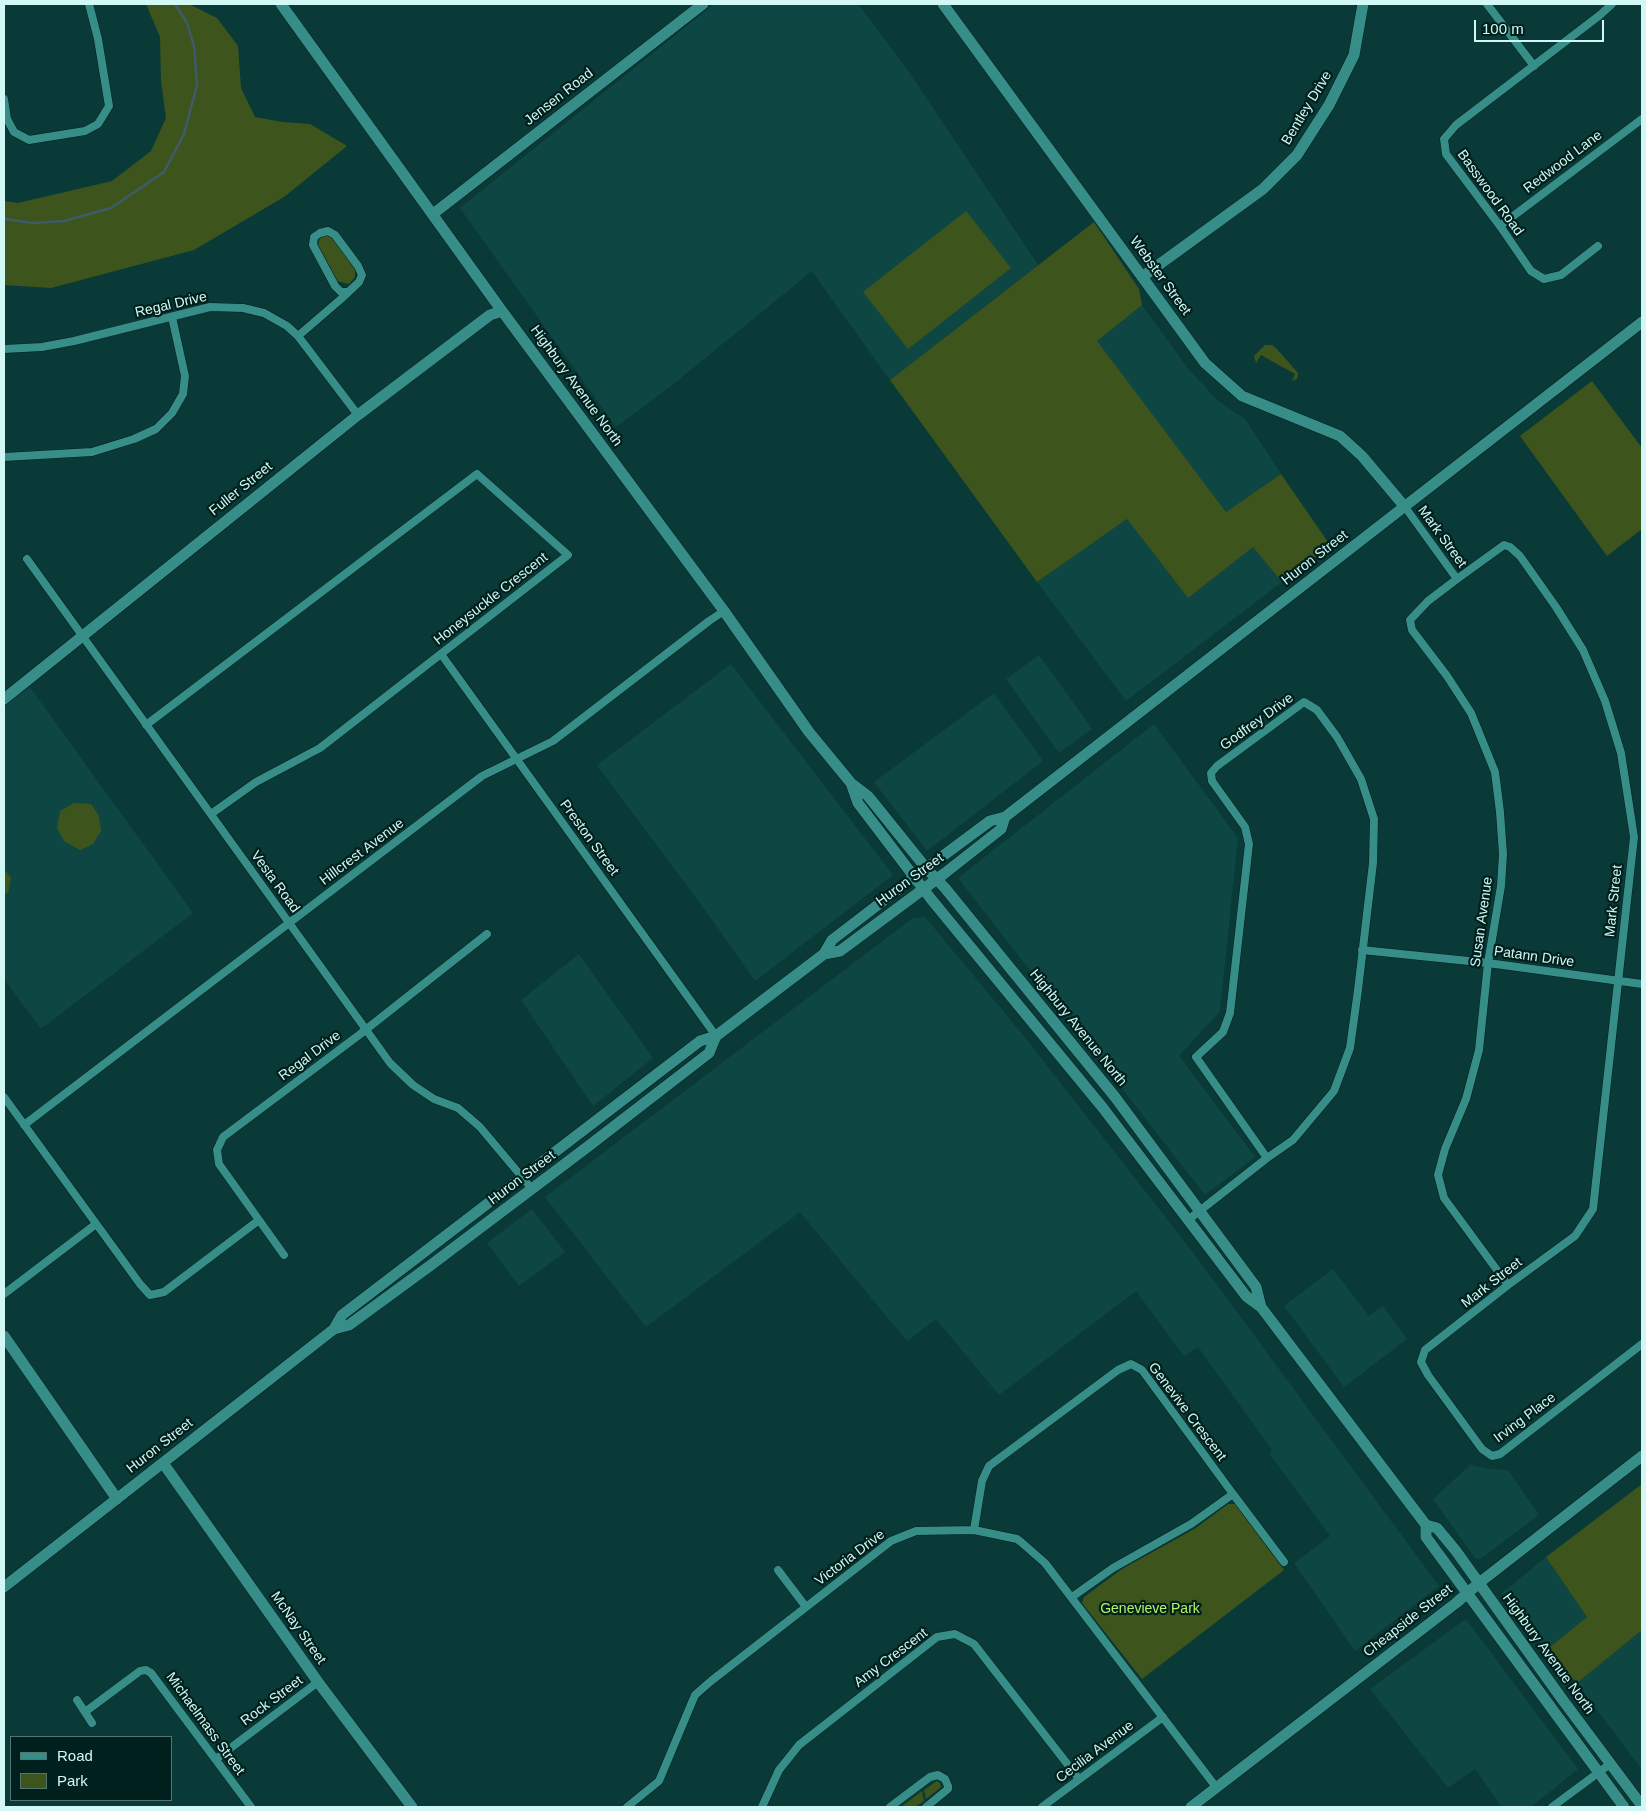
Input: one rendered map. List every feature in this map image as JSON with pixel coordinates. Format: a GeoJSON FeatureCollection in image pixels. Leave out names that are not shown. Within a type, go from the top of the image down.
{"type":"FeatureCollection","features":[{"type":"Feature","properties":{"kind":"main road","name":"Highbury Avenue North"},"geometry":{"type":"LineString","coordinates":[[281,4],[502,311],[724,612],[809,732],[851,783],[868,796],[1115,1097],[1256,1287],[1261,1307]]}},
{"type":"Feature","properties":{"kind":"main road","name":"Jensen Road"},"geometry":{"type":"LineString","coordinates":[[433,214],[703,4]]}},
{"type":"Feature","properties":{"kind":"main road","name":"Webster Street"},"geometry":{"type":"LineString","coordinates":[[943,4],[1205,363],[1242,396],[1340,436],[1362,456],[1405,507]]}},
{"type":"Feature","properties":{"kind":"main road","name":"Bentley Drive"},"geometry":{"type":"LineString","coordinates":[[1142,277],[1264,188],[1297,156],[1329,105],[1354,55],[1363,4]]}},
{"type":"Feature","properties":{"kind":"main road","name":"Fuller Street"},"geometry":{"type":"LineString","coordinates":[[4,699],[358,416],[490,316],[502,311]]}},
{"type":"Feature","properties":{"kind":"main road","name":"Huron Street"},"geometry":{"type":"LineString","coordinates":[[4,1587],[334,1329],[342,1316],[700,1041],[716,1036],[824,954],[832,940],[915,876],[990,821],[1005,817],[1642,322]]}},
{"type":"Feature","properties":{"kind":"main road","name":"Highbury Avenue North"},"geometry":{"type":"LineString","coordinates":[[851,783],[858,803],[923,888],[1103,1108],[1246,1296],[1261,1307],[1426,1525],[1426,1537],[1624,1807]]}},
{"type":"Feature","properties":{"kind":"main road","name":"Huron Street"},"geometry":{"type":"LineString","coordinates":[[824,954],[840,951],[936,879],[1001,829],[1005,817]]}},
{"type":"Feature","properties":{"kind":"main road","name":"Huron Street"},"geometry":{"type":"LineString","coordinates":[[334,1329],[350,1325],[532,1189],[709,1053],[716,1036]]}},
{"type":"Feature","properties":{"kind":"main road"},"geometry":{"type":"LineString","coordinates":[[4,1336],[117,1499]]}},
{"type":"Feature","properties":{"kind":"main road","name":"Cheapside Street"},"geometry":{"type":"LineString","coordinates":[[1191,1807],[1642,1456]]}},
{"type":"Feature","properties":{"kind":"main road","name":"McNay Street"},"geometry":{"type":"LineString","coordinates":[[163,1463],[318,1682],[412,1807]]}},
{"type":"Feature","properties":{"kind":"main road","name":"Highbury Avenue North"},"geometry":{"type":"LineString","coordinates":[[1426,1525],[1437,1528],[1642,1806]]}},
{"type":"Feature","properties":{"kind":"street"},"geometry":{"type":"LineString","coordinates":[[4,99],[7,119],[14,132],[30,140],[85,131],[98,124],[108,106],[98,39],[89,4]]}},
{"type":"Feature","properties":{"kind":"street"},"geometry":{"type":"LineString","coordinates":[[1488,4],[1534,66]]}},
{"type":"Feature","properties":{"kind":"street","name":"Basswood Road"},"geometry":{"type":"LineString","coordinates":[[1598,246],[1562,275],[1544,279],[1531,271],[1446,154],[1444,139],[1456,125],[1612,4]]}},
{"type":"Feature","properties":{"kind":"street","name":"Redwood Lane"},"geometry":{"type":"LineString","coordinates":[[1500,226],[1642,119]]}},
{"type":"Feature","properties":{"kind":"street"},"geometry":{"type":"LineString","coordinates":[[298,336],[347,292],[361,279],[361,270],[335,235],[328,231],[320,233],[314,238],[313,245],[335,286],[341,292],[347,292]]}},
{"type":"Feature","properties":{"kind":"street","name":"Regal Drive"},"geometry":{"type":"LineString","coordinates":[[4,349],[42,347],[74,341],[210,307],[244,308],[264,313],[288,326],[298,336],[358,416]]}},
{"type":"Feature","properties":{"kind":"street"},"geometry":{"type":"LineString","coordinates":[[4,457],[92,452],[156,430],[172,413],[183,394],[185,376],[172,316]]}},
{"type":"Feature","properties":{"kind":"street","name":"Honeysuckle Crescent"},"geometry":{"type":"LineString","coordinates":[[146,725],[477,474],[568,555],[320,748],[256,782],[211,814]]}},
{"type":"Feature","properties":{"kind":"street","name":"Mark Street"},"geometry":{"type":"LineString","coordinates":[[1405,507],[1457,579],[1504,545],[1510,547],[1520,556],[1556,607],[1583,650],[1604,701],[1621,753],[1634,837],[1593,1209],[1574,1236],[1425,1350],[1421,1362]]}},
{"type":"Feature","properties":{"kind":"street","name":"Vesta Road"},"geometry":{"type":"LineString","coordinates":[[27,559],[390,1063],[413,1085],[434,1099],[458,1108],[480,1127],[532,1189]]}},
{"type":"Feature","properties":{"kind":"street","name":"Susan Avenue"},"geometry":{"type":"LineString","coordinates":[[1457,579],[1428,601],[1410,620],[1412,630],[1471,714],[1495,772],[1503,854],[1501,886],[1488,963],[1479,1050],[1466,1099],[1445,1150],[1438,1175],[1444,1198],[1508,1285]]}},
{"type":"Feature","properties":{"kind":"street","name":"Hillcrest Avenue"},"geometry":{"type":"LineString","coordinates":[[24,1125],[482,776],[553,741],[709,621],[724,612]]}},
{"type":"Feature","properties":{"kind":"street","name":"Preston Street"},"geometry":{"type":"LineString","coordinates":[[441,654],[716,1036]]}},
{"type":"Feature","properties":{"kind":"street","name":"Godfrey Drive"},"geometry":{"type":"LineString","coordinates":[[1188,1220],[1266,1158],[1293,1140],[1312,1120],[1334,1091],[1350,1048],[1373,863],[1374,819],[1361,779],[1337,737],[1317,710],[1304,702],[1217,766],[1211,773],[1212,781],[1244,827],[1249,844],[1230,1013],[1223,1032],[1196,1057],[1266,1158]]}},
{"type":"Feature","properties":{"kind":"street","name":"Regal Drive"},"geometry":{"type":"LineString","coordinates":[[284,1254],[219,1164],[217,1150],[223,1137],[367,1029],[487,934]]}},
{"type":"Feature","properties":{"kind":"street","name":"Patann Drive"},"geometry":{"type":"LineString","coordinates":[[1362,950],[1488,963],[1642,984]]}},
{"type":"Feature","properties":{"kind":"street"},"geometry":{"type":"LineString","coordinates":[[4,1097],[140,1284],[150,1295],[164,1292],[259,1220]]}},
{"type":"Feature","properties":{"kind":"street"},"geometry":{"type":"LineString","coordinates":[[4,1294],[96,1224]]}},
{"type":"Feature","properties":{"kind":"street","name":"Irving Place"},"geometry":{"type":"LineString","coordinates":[[1421,1362],[1428,1375],[1482,1449],[1492,1456],[1500,1454],[1642,1344]]}},
{"type":"Feature","properties":{"kind":"street","name":"Genevive Crescent"},"geometry":{"type":"LineString","coordinates":[[974,1530],[982,1480],[989,1466],[1118,1370],[1130,1364],[1142,1370],[1233,1494]]}},
{"type":"Feature","properties":{"kind":"street"},"geometry":{"type":"LineString","coordinates":[[1072,1597],[1113,1568],[1191,1524],[1233,1494],[1284,1562]]}},
{"type":"Feature","properties":{"kind":"street","name":"Victoria Drive"},"geometry":{"type":"LineString","coordinates":[[627,1807],[659,1780],[695,1695],[891,1541],[916,1531],[974,1530],[1017,1539],[1045,1563],[1216,1787]]}},
{"type":"Feature","properties":{"kind":"street"},"geometry":{"type":"LineString","coordinates":[[778,1570],[806,1607]]}},
{"type":"Feature","properties":{"kind":"street","name":"Amy Crescent"},"geometry":{"type":"LineString","coordinates":[[762,1807],[779,1770],[799,1745],[937,1638],[955,1634],[974,1644],[1079,1779]]}},
{"type":"Feature","properties":{"kind":"street","name":"Michaelmass Street"},"geometry":{"type":"LineString","coordinates":[[85,1712],[140,1671],[146,1670],[157,1679],[251,1807]]}},
{"type":"Feature","properties":{"kind":"street","name":"Rock Street"},"geometry":{"type":"LineString","coordinates":[[216,1760],[318,1682]]}},
{"type":"Feature","properties":{"kind":"street"},"geometry":{"type":"LineString","coordinates":[[77,1700],[92,1723]]}},
{"type":"Feature","properties":{"kind":"street","name":"Cecilia Avenue"},"geometry":{"type":"LineString","coordinates":[[1042,1807],[1163,1717]]}},
{"type":"Feature","properties":{"kind":"street"},"geometry":{"type":"LineString","coordinates":[[1552,1807],[1610,1764]]}},
{"type":"Feature","properties":{"kind":"street"},"geometry":{"type":"LineString","coordinates":[[890,1807],[930,1777],[938,1775],[945,1780],[948,1789],[926,1807]]}},
{"type":"Feature","properties":{"kind":"shaded area"},"geometry":{"type":"Polygon","coordinates":[[[714,4],[858,4],[907,69],[1038,265],[890,380],[812,271],[676,382],[616,427],[460,208],[714,4]]]}},
{"type":"Feature","properties":{"kind":"shaded area"},"geometry":{"type":"Polygon","coordinates":[[[1142,305],[1186,366],[1218,401],[1245,419],[1281,474],[1226,512],[1096,341],[1142,305]]]}},
{"type":"Feature","properties":{"kind":"shaded area"},"geometry":{"type":"Polygon","coordinates":[[[1127,519],[1188,598],[1253,546],[1282,582],[1126,701],[1037,582],[1127,519]]]}},
{"type":"Feature","properties":{"kind":"shaded area"},"geometry":{"type":"Polygon","coordinates":[[[1039,655],[1092,729],[1059,753],[1006,679],[1039,655]]]}},
{"type":"Feature","properties":{"kind":"shaded area"},"geometry":{"type":"Polygon","coordinates":[[[731,664],[893,875],[755,981],[713,921],[597,765],[731,664]]]}},
{"type":"Feature","properties":{"kind":"shaded area"},"geometry":{"type":"Polygon","coordinates":[[[29,686],[193,913],[41,1029],[4,979],[4,706],[29,686]]]}},
{"type":"Feature","properties":{"kind":"shaded area"},"geometry":{"type":"Polygon","coordinates":[[[994,693],[1043,761],[927,851],[874,782],[994,693]]]}},
{"type":"Feature","properties":{"kind":"shaded area"},"geometry":{"type":"Polygon","coordinates":[[[1154,724],[1238,838],[1220,1011],[1179,1056],[1255,1157],[1205,1195],[958,878],[1154,724]]]}},
{"type":"Feature","properties":{"kind":"shaded area"},"geometry":{"type":"Polygon","coordinates":[[[925,917],[1023,1035],[1192,1251],[1439,1586],[1355,1651],[1294,1563],[1330,1536],[1269,1453],[1272,1450],[1198,1347],[1184,1356],[1136,1291],[999,1395],[936,1319],[907,1341],[800,1212],[646,1327],[545,1197],[913,918],[925,917]]]}},
{"type":"Feature","properties":{"kind":"shaded area"},"geometry":{"type":"Polygon","coordinates":[[[579,954],[653,1058],[593,1106],[521,1000],[579,954]]]}},
{"type":"Feature","properties":{"kind":"shaded area"},"geometry":{"type":"Polygon","coordinates":[[[532,1209],[565,1252],[519,1286],[487,1243],[532,1209]]]}},
{"type":"Feature","properties":{"kind":"shaded area"},"geometry":{"type":"Polygon","coordinates":[[[1333,1269],[1369,1316],[1383,1306],[1407,1339],[1344,1387],[1284,1306],[1333,1269]]]}},
{"type":"Feature","properties":{"kind":"shaded area"},"geometry":{"type":"Polygon","coordinates":[[[1470,1465],[1508,1470],[1539,1515],[1480,1559],[1475,1558],[1433,1499],[1470,1465]]]}},
{"type":"Feature","properties":{"kind":"shaded area"},"geometry":{"type":"Polygon","coordinates":[[[1546,1557],[1587,1617],[1545,1651],[1502,1593],[1546,1557]]]}},
{"type":"Feature","properties":{"kind":"shaded area"},"geometry":{"type":"Polygon","coordinates":[[[1466,1619],[1578,1769],[1531,1807],[1502,1807],[1475,1769],[1448,1788],[1370,1689],[1466,1619]]]}},
{"type":"Feature","properties":{"kind":"shaded area"},"geometry":{"type":"Polygon","coordinates":[[[1642,1630],[1642,1770],[1577,1683],[1642,1630]]]}},
{"type":"Feature","properties":{"kind":"green space"},"geometry":{"type":"Polygon","coordinates":[[[146,4],[189,4],[217,18],[238,46],[241,88],[255,117],[282,122],[310,124],[347,146],[284,197],[194,250],[51,288],[4,285],[4,201],[18,203],[112,181],[151,151],[166,118],[161,81],[160,37],[146,4]]]}},
{"type":"Feature","properties":{"kind":"green space"},"geometry":{"type":"Polygon","coordinates":[[[966,211],[1011,268],[908,349],[863,292],[966,211]]]}},
{"type":"Feature","properties":{"kind":"green space"},"geometry":{"type":"Polygon","coordinates":[[[1094,222],[1139,289],[1142,305],[1097,341],[1226,512],[1281,474],[1330,545],[1282,582],[1253,547],[1188,598],[1127,519],[1037,582],[890,380],[1094,222]]]}},
{"type":"Feature","properties":{"kind":"green space"},"geometry":{"type":"Polygon","coordinates":[[[328,235],[333,238],[355,269],[355,277],[349,284],[337,281],[318,245],[320,238],[328,235]]]}},
{"type":"Feature","properties":{"kind":"green space"},"geometry":{"type":"Polygon","coordinates":[[[1265,345],[1272,345],[1276,348],[1298,373],[1297,379],[1292,381],[1295,374],[1261,355],[1256,363],[1254,356],[1265,345]]]}},
{"type":"Feature","properties":{"kind":"green space"},"geometry":{"type":"Polygon","coordinates":[[[1592,381],[1642,448],[1642,529],[1607,556],[1520,436],[1592,381]]]}},
{"type":"Feature","properties":{"kind":"green space"},"geometry":{"type":"Polygon","coordinates":[[[74,803],[91,804],[99,816],[101,831],[93,844],[80,850],[64,841],[57,828],[60,811],[74,803]]]}},
{"type":"Feature","properties":{"kind":"green space"},"geometry":{"type":"Polygon","coordinates":[[[4,869],[11,878],[8,893],[4,894],[4,869]]]}},
{"type":"Feature","properties":{"kind":"green space"},"geometry":{"type":"Polygon","coordinates":[[[1642,1484],[1642,1630],[1577,1683],[1545,1651],[1587,1617],[1546,1557],[1642,1484]]]}},
{"type":"Feature","properties":{"kind":"green space","name":"Genevieve Park"},"geometry":{"type":"Polygon","coordinates":[[[1228,1504],[1235,1504],[1284,1570],[1142,1679],[1082,1603],[1084,1597],[1122,1569],[1196,1528],[1228,1504]]]}},
{"type":"Feature","properties":{"kind":"green space"},"geometry":{"type":"Polygon","coordinates":[[[937,1781],[941,1787],[926,1799],[924,1790],[937,1781]]]}},
{"type":"Feature","properties":{"kind":"green space"},"geometry":{"type":"Polygon","coordinates":[[[922,1791],[924,1801],[915,1807],[901,1807],[922,1791]]]}},
{"type":"Feature","properties":{"kind":"waterway"},"geometry":{"type":"LineString","coordinates":[[4,219],[34,223],[64,221],[111,208],[164,172],[184,134],[197,85],[194,46],[187,23],[175,4]]}}]}
